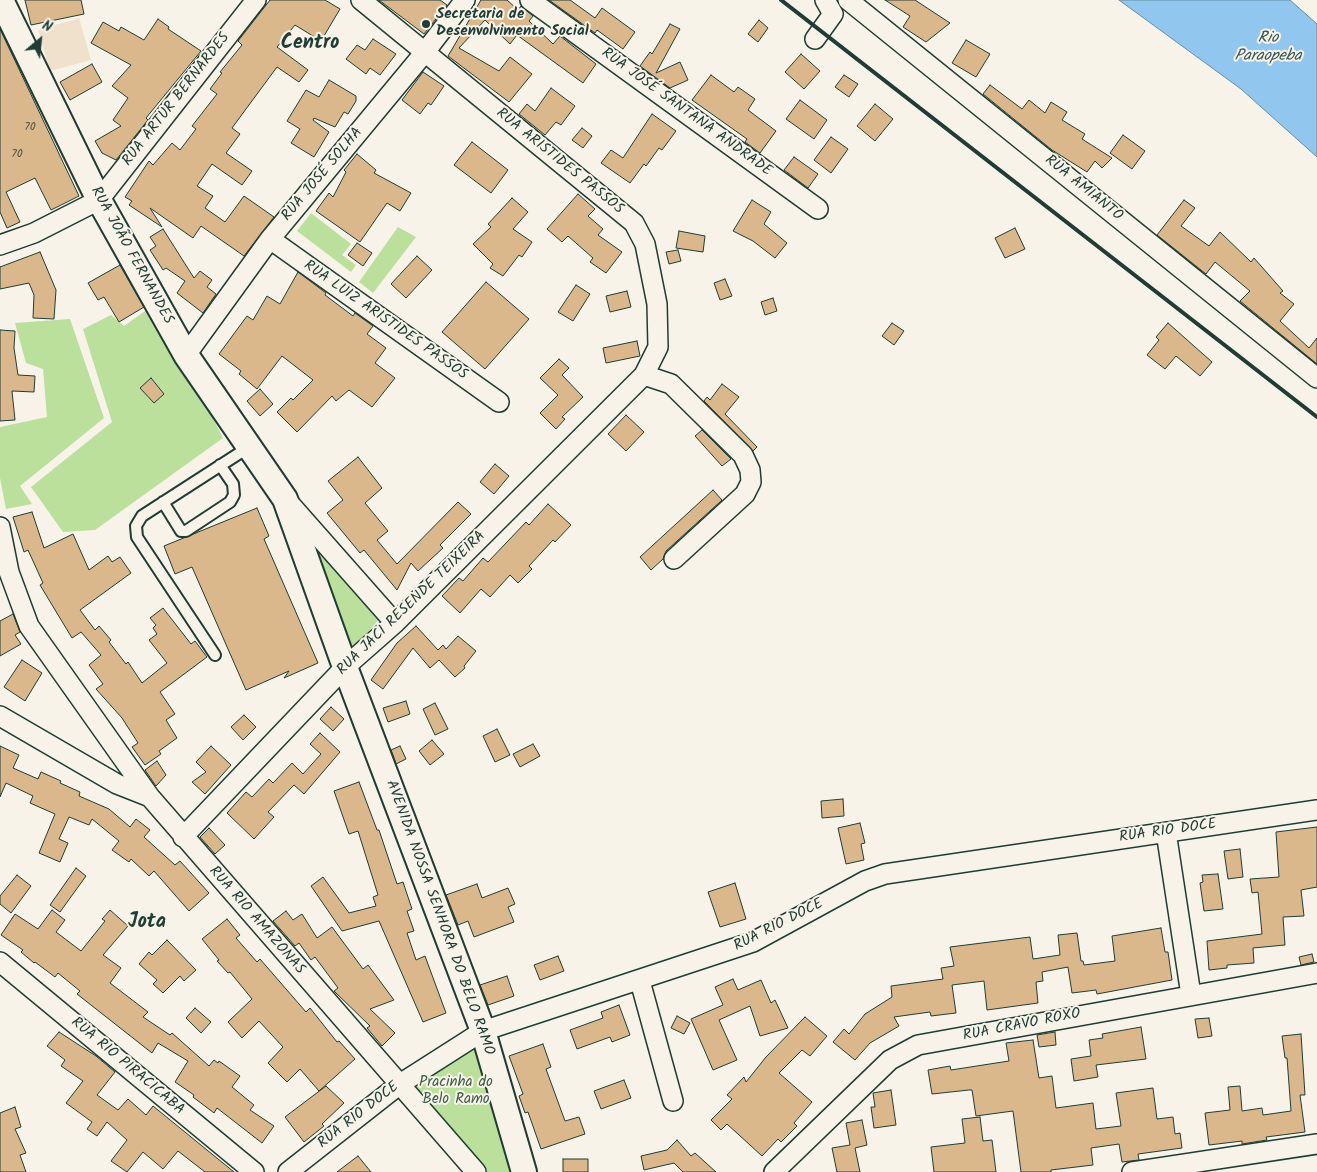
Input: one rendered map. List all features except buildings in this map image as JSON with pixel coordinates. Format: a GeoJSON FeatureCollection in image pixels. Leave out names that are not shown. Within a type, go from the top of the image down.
{"type":"FeatureCollection","features":[{"type":"Feature","properties":{"kind":"street","name":"RUA JOÃO FERNANDES"},"geometry":{"type":"LineString","coordinates":[[1,0],[99,200],[186,355],[285,499],[395,622]]}},
{"type":"Feature","properties":{"kind":"street","name":"RUA ARTUR BERNARDES"},"geometry":{"type":"LineString","coordinates":[[99,200],[256,0]]}},
{"type":"Feature","properties":{"kind":"street","name":"RUA ARISTIDES PASSOS"},"geometry":{"type":"LineString","coordinates":[[361,0],[634,224],[646,244],[657,304],[658,347],[644,375]]}},
{"type":"Feature","properties":{"kind":"street","name":"RUA JOSÉ SOLHA"},"geometry":{"type":"LineString","coordinates":[[186,355],[270,239],[425,52],[465,0]]}},
{"type":"Feature","properties":{"kind":"street","name":"RUA JOSÉ SANTANA ANDRADE"},"geometry":{"type":"LineString","coordinates":[[530,0],[818,209]]}},
{"type":"Feature","properties":{"kind":"street"},"geometry":{"type":"LineString","coordinates":[[815,39],[833,14],[825,0]]}},
{"type":"Feature","properties":{"kind":"street","name":"RUA AMIANTO"},"geometry":{"type":"LineString","coordinates":[[848,0],[1317,378]]}},
{"type":"Feature","properties":{"kind":"street"},"geometry":{"type":"LineString","coordinates":[[0,245],[34,233],[99,200]]}},
{"type":"Feature","properties":{"kind":"street","name":"RUA LUIZ ARISTIDES PASSOS"},"geometry":{"type":"LineString","coordinates":[[270,239],[499,402]]}},
{"type":"Feature","properties":{"kind":"street"},"geometry":{"type":"LineString","coordinates":[[644,375],[671,384],[743,455],[750,470],[751,482],[745,494],[674,559]]}},
{"type":"Feature","properties":{"kind":"street","name":"RUA JACI RESENDE TEIXEIRA"},"geometry":{"type":"LineString","coordinates":[[183,838],[345,667],[395,622],[644,375]]}},
{"type":"Feature","properties":{"kind":"street","name":"RUA JOÃO FERNANDES"},"geometry":{"type":"LineString","coordinates":[[285,499],[345,667]]}},
{"type":"Feature","properties":{"kind":"street"},"geometry":{"type":"LineString","coordinates":[[0,527],[9,572],[29,626],[150,797]]}},
{"type":"Feature","properties":{"kind":"street","name":"AVENIDA NOSSA SENHORA DO BELO RAMO"},"geometry":{"type":"LineString","coordinates":[[345,667],[483,1031],[524,1172]]}},
{"type":"Feature","properties":{"kind":"street","name":"RUA RIO AMAZONAS"},"geometry":{"type":"LineString","coordinates":[[0,716],[117,784],[150,797],[183,838],[476,1172]]}},
{"type":"Feature","properties":{"kind":"street","name":"RUA RIO DOCE"},"geometry":{"type":"LineString","coordinates":[[288,1172],[400,1084],[483,1031],[640,981],[753,942],[865,881],[885,874],[1317,810]]}},
{"type":"Feature","properties":{"kind":"street"},"geometry":{"type":"LineString","coordinates":[[1166,832],[1191,994]]}},
{"type":"Feature","properties":{"kind":"street","name":"RUA RIO PIRACICABA"},"geometry":{"type":"LineString","coordinates":[[0,962],[254,1172]]}},
{"type":"Feature","properties":{"kind":"street","name":"RUA CRAVO ROXO"},"geometry":{"type":"LineString","coordinates":[[774,1172],[890,1060],[903,1051],[918,1045],[1191,994],[1317,973]]}},
{"type":"Feature","properties":{"kind":"street"},"geometry":{"type":"LineString","coordinates":[[640,981],[673,1101]]}},
{"type":"Feature","properties":{"kind":"street"},"geometry":{"type":"LineString","coordinates":[[1132,1172],[1317,1144]]}},
{"type":"Feature","properties":{"kind":"lane"},"geometry":{"type":"LineString","coordinates":[[215,655],[137,537],[136,526],[142,516],[250,446]]}},
{"type":"Feature","properties":{"kind":"lane"},"geometry":{"type":"LineString","coordinates":[[163,502],[181,532],[186,532],[230,502],[234,495],[233,484],[220,465]]}},
{"type":"Feature","properties":{"kind":"shaded area"},"geometry":{"type":"Polygon","coordinates":[[[79,18],[91,60],[50,71],[38,30],[79,18]]]}},
{"type":"Feature","properties":{"kind":"green space"},"geometry":{"type":"Polygon","coordinates":[[[311,213],[351,244],[342,255],[356,265],[351,272],[297,231],[311,213]]]}},
{"type":"Feature","properties":{"kind":"green space"},"geometry":{"type":"Polygon","coordinates":[[[398,227],[416,237],[373,293],[359,282],[398,227]]]}},
{"type":"Feature","properties":{"kind":"green space"},"geometry":{"type":"Polygon","coordinates":[[[155,304],[223,438],[95,530],[63,532],[31,487],[112,422],[83,329],[111,315],[124,326],[155,304]]]}},
{"type":"Feature","properties":{"kind":"green space"},"geometry":{"type":"Polygon","coordinates":[[[70,319],[104,418],[20,486],[32,504],[6,509],[0,478],[0,427],[47,417],[43,369],[26,363],[15,323],[70,319]]]}},
{"type":"Feature","properties":{"kind":"green space"},"geometry":{"type":"Polygon","coordinates":[[[306,531],[382,616],[352,650],[350,650],[306,531]]]}},
{"type":"Feature","properties":{"kind":"green space","name":"Pracinha do Belo Ramo"},"geometry":{"type":"Polygon","coordinates":[[[474,1042],[518,1172],[482,1172],[403,1085],[474,1042]]]}},
{"type":"Feature","properties":{"kind":"water","name":"Rio Paraopeba"},"geometry":{"type":"Polygon","coordinates":[[[1119,0],[1290,0],[1317,24],[1317,157],[1241,89],[1119,0]]]}},
{"type":"Feature","properties":{"kind":"railway"},"geometry":{"type":"LineString","coordinates":[[781,0],[1317,417]]}},
{"type":"Feature","properties":{"kind":"place","name":"Secretaria de Desenvolvimento Social"},"geometry":{"type":"Point","coordinates":[426,24]}},
{"type":"Feature","properties":{"kind":"district","name":"Centro"},"geometry":{"type":"Point","coordinates":[310,45]}},
{"type":"Feature","properties":{"kind":"district","name":"Jota"},"geometry":{"type":"Point","coordinates":[147,924]}}]}
